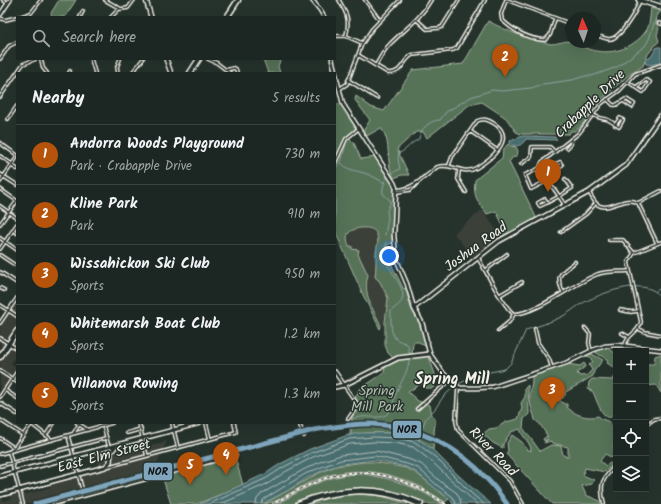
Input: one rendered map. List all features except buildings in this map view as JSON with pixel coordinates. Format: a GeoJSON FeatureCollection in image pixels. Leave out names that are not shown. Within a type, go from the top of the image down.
{"type":"FeatureCollection","features":[{"type":"Feature","properties":{"kind":"highway"},"geometry":{"type":"LineString","coordinates":[[299,504],[327,494],[358,490],[388,493],[420,504]]}},
{"type":"Feature","properties":{"kind":"highway"},"geometry":{"type":"LineString","coordinates":[[304,504],[332,495],[358,492],[372,492],[416,504]]}},
{"type":"Feature","properties":{"kind":"main road"},"geometry":{"type":"LineString","coordinates":[[146,0],[151,16]]}},
{"type":"Feature","properties":{"kind":"main road"},"geometry":{"type":"LineString","coordinates":[[228,16],[238,0]]}},
{"type":"Feature","properties":{"kind":"main road"},"geometry":{"type":"LineString","coordinates":[[640,0],[661,7]]}},
{"type":"Feature","properties":{"kind":"main road"},"geometry":{"type":"LineString","coordinates":[[166,60],[171,72]]}},
{"type":"Feature","properties":{"kind":"main road"},"geometry":{"type":"LineString","coordinates":[[191,72],[198,60]]}},
{"type":"Feature","properties":{"kind":"main road","name":"Joshua Road"},"geometry":{"type":"LineString","coordinates":[[414,308],[499,241],[588,192],[626,164],[661,115]]}},
{"type":"Feature","properties":{"kind":"main road"},"geometry":{"type":"LineString","coordinates":[[336,387],[344,385],[393,360],[406,356],[430,354],[422,323],[414,308]]}},
{"type":"Feature","properties":{"kind":"main road"},"geometry":{"type":"LineString","coordinates":[[0,357],[16,333]]}},
{"type":"Feature","properties":{"kind":"main road"},"geometry":{"type":"LineString","coordinates":[[0,476],[196,424]]}},
{"type":"Feature","properties":{"kind":"main road"},"geometry":{"type":"LineString","coordinates":[[111,452],[114,447],[120,444]]}},
{"type":"Feature","properties":{"kind":"main road"},"geometry":{"type":"LineString","coordinates":[[105,467],[111,460],[111,452],[109,447]]}},
{"type":"Feature","properties":{"kind":"main road","name":"East Elm Street"},"geometry":{"type":"LineString","coordinates":[[0,495],[105,467]]}},
{"type":"Feature","properties":{"kind":"street"},"geometry":{"type":"LineString","coordinates":[[3,0],[8,3]]}},
{"type":"Feature","properties":{"kind":"street"},"geometry":{"type":"LineString","coordinates":[[10,0],[0,16],[5,20],[16,17]]}},
{"type":"Feature","properties":{"kind":"street"},"geometry":{"type":"LineString","coordinates":[[21,16],[31,13],[41,0]]}},
{"type":"Feature","properties":{"kind":"street"},"geometry":{"type":"LineString","coordinates":[[105,0],[119,9]]}},
{"type":"Feature","properties":{"kind":"street"},"geometry":{"type":"LineString","coordinates":[[112,16],[119,9],[128,8],[134,0]]}},
{"type":"Feature","properties":{"kind":"street"},"geometry":{"type":"LineString","coordinates":[[312,0],[323,16]]}},
{"type":"Feature","properties":{"kind":"street"},"geometry":{"type":"LineString","coordinates":[[339,0],[346,12],[348,20],[346,36]]}},
{"type":"Feature","properties":{"kind":"street"},"geometry":{"type":"LineString","coordinates":[[365,0],[380,20]]}},
{"type":"Feature","properties":{"kind":"street"},"geometry":{"type":"LineString","coordinates":[[339,89],[346,85],[362,44],[372,29],[400,0]]}},
{"type":"Feature","properties":{"kind":"street"},"geometry":{"type":"LineString","coordinates":[[376,65],[390,45],[417,20],[427,8],[431,0]]}},
{"type":"Feature","properties":{"kind":"street"},"geometry":{"type":"LineString","coordinates":[[417,20],[427,29],[442,27],[459,0]]}},
{"type":"Feature","properties":{"kind":"street"},"geometry":{"type":"LineString","coordinates":[[358,55],[388,73],[393,73],[397,72],[407,58],[412,54],[453,50],[457,48],[485,0]]}},
{"type":"Feature","properties":{"kind":"street"},"geometry":{"type":"LineString","coordinates":[[555,19],[550,35],[545,40],[516,31],[502,20],[501,14],[506,0],[565,22]]}},
{"type":"Feature","properties":{"kind":"street"},"geometry":{"type":"LineString","coordinates":[[601,37],[610,39],[619,35],[638,6],[640,0]]}},
{"type":"Feature","properties":{"kind":"street"},"geometry":{"type":"LineString","coordinates":[[80,16],[83,11]]}},
{"type":"Feature","properties":{"kind":"street"},"geometry":{"type":"LineString","coordinates":[[336,36],[346,36],[362,44]]}},
{"type":"Feature","properties":{"kind":"street"},"geometry":{"type":"LineString","coordinates":[[0,59],[9,46],[16,42]]}},
{"type":"Feature","properties":{"kind":"street"},"geometry":{"type":"LineString","coordinates":[[17,72],[23,64],[33,60]]}},
{"type":"Feature","properties":{"kind":"street"},"geometry":{"type":"LineString","coordinates":[[41,60],[43,68],[46,72]]}},
{"type":"Feature","properties":{"kind":"street"},"geometry":{"type":"LineString","coordinates":[[91,60],[95,72]]}},
{"type":"Feature","properties":{"kind":"street"},"geometry":{"type":"LineString","coordinates":[[118,72],[117,67],[120,60]]}},
{"type":"Feature","properties":{"kind":"street"},"geometry":{"type":"LineString","coordinates":[[133,72],[142,60]]}},
{"type":"Feature","properties":{"kind":"street"},"geometry":{"type":"LineString","coordinates":[[210,60],[229,72]]}},
{"type":"Feature","properties":{"kind":"street"},"geometry":{"type":"LineString","coordinates":[[332,60],[335,72]]}},
{"type":"Feature","properties":{"kind":"street","name":"Crabapple Drive"},"geometry":{"type":"LineString","coordinates":[[545,182],[531,188],[525,175],[540,168],[545,160],[579,133],[600,104],[618,91],[638,73],[661,65]]}},
{"type":"Feature","properties":{"kind":"street"},"geometry":{"type":"LineString","coordinates":[[226,70],[234,68],[237,72]]}},
{"type":"Feature","properties":{"kind":"street"},"geometry":{"type":"LineString","coordinates":[[0,96],[16,74]]}},
{"type":"Feature","properties":{"kind":"street"},"geometry":{"type":"LineString","coordinates":[[336,76],[343,104],[360,128],[394,183],[397,191],[394,226],[396,258],[407,284],[414,308]]}},
{"type":"Feature","properties":{"kind":"street"},"geometry":{"type":"LineString","coordinates":[[348,80],[377,98]]}},
{"type":"Feature","properties":{"kind":"street"},"geometry":{"type":"LineString","coordinates":[[628,82],[643,92],[650,82],[646,80],[636,87]]}},
{"type":"Feature","properties":{"kind":"street"},"geometry":{"type":"LineString","coordinates":[[608,99],[613,105],[616,105],[626,99],[634,104],[632,107],[623,101]]}},
{"type":"Feature","properties":{"kind":"street"},"geometry":{"type":"LineString","coordinates":[[8,119],[16,107]]}},
{"type":"Feature","properties":{"kind":"street"},"geometry":{"type":"LineString","coordinates":[[592,114],[599,118],[608,120],[615,125]]}},
{"type":"Feature","properties":{"kind":"street"},"geometry":{"type":"LineString","coordinates":[[397,191],[408,189],[437,167],[449,166],[459,170],[468,171],[477,168],[492,157],[503,142],[504,134],[500,128],[488,120],[482,119],[477,121],[452,157],[449,166]]}},
{"type":"Feature","properties":{"kind":"street"},"geometry":{"type":"LineString","coordinates":[[336,161],[346,139],[360,128]]}},
{"type":"Feature","properties":{"kind":"street"},"geometry":{"type":"LineString","coordinates":[[470,131],[497,150]]}},
{"type":"Feature","properties":{"kind":"street"},"geometry":{"type":"LineString","coordinates":[[567,148],[571,144],[572,139]]}},
{"type":"Feature","properties":{"kind":"street"},"geometry":{"type":"LineString","coordinates":[[0,143],[16,155]]}},
{"type":"Feature","properties":{"kind":"street"},"geometry":{"type":"LineString","coordinates":[[521,164],[531,157],[532,147],[550,147],[555,152]]}},
{"type":"Feature","properties":{"kind":"street"},"geometry":{"type":"LineString","coordinates":[[0,156],[16,168]]}},
{"type":"Feature","properties":{"kind":"street"},"geometry":{"type":"LineString","coordinates":[[0,182],[16,158]]}},
{"type":"Feature","properties":{"kind":"street"},"geometry":{"type":"LineString","coordinates":[[542,178],[562,166],[560,162],[552,167],[554,170]]}},
{"type":"Feature","properties":{"kind":"street"},"geometry":{"type":"LineString","coordinates":[[540,168],[542,178],[553,187],[565,205]]}},
{"type":"Feature","properties":{"kind":"street"},"geometry":{"type":"LineString","coordinates":[[459,170],[458,179],[466,192]]}},
{"type":"Feature","properties":{"kind":"street"},"geometry":{"type":"LineString","coordinates":[[0,174],[16,184]]}},
{"type":"Feature","properties":{"kind":"street"},"geometry":{"type":"LineString","coordinates":[[547,203],[545,199],[538,203],[540,206],[547,203],[572,188],[567,179],[565,179]]}},
{"type":"Feature","properties":{"kind":"street"},"geometry":{"type":"LineString","coordinates":[[0,189],[16,199]]}},
{"type":"Feature","properties":{"kind":"street"},"geometry":{"type":"LineString","coordinates":[[638,203],[661,191]]}},
{"type":"Feature","properties":{"kind":"street"},"geometry":{"type":"LineString","coordinates":[[588,192],[596,203],[604,206],[630,200],[638,203],[657,244]]}},
{"type":"Feature","properties":{"kind":"street"},"geometry":{"type":"LineString","coordinates":[[0,223],[16,201]]}},
{"type":"Feature","properties":{"kind":"street"},"geometry":{"type":"LineString","coordinates":[[561,232],[586,214],[596,203]]}},
{"type":"Feature","properties":{"kind":"street"},"geometry":{"type":"LineString","coordinates":[[0,206],[16,217]]}},
{"type":"Feature","properties":{"kind":"street"},"geometry":{"type":"LineString","coordinates":[[0,249],[16,226]]}},
{"type":"Feature","properties":{"kind":"street"},"geometry":{"type":"LineString","coordinates":[[0,238],[16,249]]}},
{"type":"Feature","properties":{"kind":"street"},"geometry":{"type":"LineString","coordinates":[[609,240],[623,240],[634,253]]}},
{"type":"Feature","properties":{"kind":"street"},"geometry":{"type":"LineString","coordinates":[[626,346],[629,337],[639,329],[641,322],[628,262],[634,253],[661,242]]}},
{"type":"Feature","properties":{"kind":"street"},"geometry":{"type":"LineString","coordinates":[[486,270],[507,254]]}},
{"type":"Feature","properties":{"kind":"street"},"geometry":{"type":"LineString","coordinates":[[0,255],[15,265]]}},
{"type":"Feature","properties":{"kind":"street"},"geometry":{"type":"LineString","coordinates":[[478,258],[507,308],[514,314]]}},
{"type":"Feature","properties":{"kind":"street"},"geometry":{"type":"LineString","coordinates":[[563,292],[558,280],[560,275],[575,262]]}},
{"type":"Feature","properties":{"kind":"street"},"geometry":{"type":"LineString","coordinates":[[498,331],[509,322],[514,314],[526,312],[541,305],[599,274],[629,271]]}},
{"type":"Feature","properties":{"kind":"street"},"geometry":{"type":"LineString","coordinates":[[0,272],[16,283]]}},
{"type":"Feature","properties":{"kind":"street"},"geometry":{"type":"LineString","coordinates":[[500,295],[522,282]]}},
{"type":"Feature","properties":{"kind":"street"},"geometry":{"type":"LineString","coordinates":[[0,288],[4,290]]}},
{"type":"Feature","properties":{"kind":"street"},"geometry":{"type":"LineString","coordinates":[[0,322],[16,299]]}},
{"type":"Feature","properties":{"kind":"street"},"geometry":{"type":"LineString","coordinates":[[0,305],[16,315]]}},
{"type":"Feature","properties":{"kind":"street"},"geometry":{"type":"LineString","coordinates":[[620,310],[631,312],[638,311]]}},
{"type":"Feature","properties":{"kind":"street"},"geometry":{"type":"LineString","coordinates":[[585,328],[590,334],[589,343],[591,351]]}},
{"type":"Feature","properties":{"kind":"street"},"geometry":{"type":"LineString","coordinates":[[535,329],[539,346],[549,359],[552,368]]}},
{"type":"Feature","properties":{"kind":"street"},"geometry":{"type":"LineString","coordinates":[[639,329],[644,332],[661,334]]}},
{"type":"Feature","properties":{"kind":"street"},"geometry":{"type":"LineString","coordinates":[[622,333],[629,337]]}},
{"type":"Feature","properties":{"kind":"street"},"geometry":{"type":"LineString","coordinates":[[0,338],[16,348]]}},
{"type":"Feature","properties":{"kind":"street"},"geometry":{"type":"LineString","coordinates":[[430,354],[450,381],[458,388],[490,387],[568,363],[591,351],[610,345],[661,350]]}},
{"type":"Feature","properties":{"kind":"street"},"geometry":{"type":"LineString","coordinates":[[0,371],[16,381]]}},
{"type":"Feature","properties":{"kind":"street"},"geometry":{"type":"LineString","coordinates":[[0,397],[16,373]]}},
{"type":"Feature","properties":{"kind":"street"},"geometry":{"type":"LineString","coordinates":[[336,373],[358,405],[348,419]]}},
{"type":"Feature","properties":{"kind":"street"},"geometry":{"type":"LineString","coordinates":[[417,409],[450,381]]}},
{"type":"Feature","properties":{"kind":"street","name":"River Road"},"geometry":{"type":"LineString","coordinates":[[458,388],[456,421],[458,430],[510,481],[524,504]]}},
{"type":"Feature","properties":{"kind":"street"},"geometry":{"type":"LineString","coordinates":[[5,390],[16,397]]}},
{"type":"Feature","properties":{"kind":"street"},"geometry":{"type":"LineString","coordinates":[[0,403],[16,413]]}},
{"type":"Feature","properties":{"kind":"street"},"geometry":{"type":"LineString","coordinates":[[649,423],[654,419],[661,418]]}},
{"type":"Feature","properties":{"kind":"street"},"geometry":{"type":"LineString","coordinates":[[0,420],[23,435]]}},
{"type":"Feature","properties":{"kind":"street"},"geometry":{"type":"LineString","coordinates":[[9,452],[14,448],[30,424]]}},
{"type":"Feature","properties":{"kind":"street"},"geometry":{"type":"LineString","coordinates":[[32,424],[52,440]]}},
{"type":"Feature","properties":{"kind":"street"},"geometry":{"type":"LineString","coordinates":[[46,435],[52,424]]}},
{"type":"Feature","properties":{"kind":"street"},"geometry":{"type":"LineString","coordinates":[[73,434],[78,424]]}},
{"type":"Feature","properties":{"kind":"street"},"geometry":{"type":"LineString","coordinates":[[80,424],[88,430]]}},
{"type":"Feature","properties":{"kind":"street"},"geometry":{"type":"LineString","coordinates":[[0,454],[108,424]]}},
{"type":"Feature","properties":{"kind":"street"},"geometry":{"type":"LineString","coordinates":[[139,424],[147,456]]}},
{"type":"Feature","properties":{"kind":"street"},"geometry":{"type":"LineString","coordinates":[[172,424],[178,448]]}},
{"type":"Feature","properties":{"kind":"street"},"geometry":{"type":"LineString","coordinates":[[206,424],[210,439]]}},
{"type":"Feature","properties":{"kind":"street","name":"East Elm Street"},"geometry":{"type":"LineString","coordinates":[[105,467],[236,432],[234,424]]}},
{"type":"Feature","properties":{"kind":"street"},"geometry":{"type":"LineString","coordinates":[[299,424],[304,436]]}},
{"type":"Feature","properties":{"kind":"street"},"geometry":{"type":"LineString","coordinates":[[103,425],[109,447]]}},
{"type":"Feature","properties":{"kind":"street"},"geometry":{"type":"LineString","coordinates":[[127,433],[141,429]]}},
{"type":"Feature","properties":{"kind":"street"},"geometry":{"type":"LineString","coordinates":[[68,435],[84,496]]}},
{"type":"Feature","properties":{"kind":"street"},"geometry":{"type":"LineString","coordinates":[[0,438],[15,450]]}},
{"type":"Feature","properties":{"kind":"street"},"geometry":{"type":"LineString","coordinates":[[0,466],[106,438]]}},
{"type":"Feature","properties":{"kind":"street"},"geometry":{"type":"LineString","coordinates":[[9,452],[23,504]]}},
{"type":"Feature","properties":{"kind":"street"},"geometry":{"type":"LineString","coordinates":[[54,504],[236,455]]}},
{"type":"Feature","properties":{"kind":"street"},"geometry":{"type":"LineString","coordinates":[[111,460],[112,464],[116,464]]}},
{"type":"Feature","properties":{"kind":"street"},"geometry":{"type":"LineString","coordinates":[[604,504],[601,485],[613,468]]}},
{"type":"Feature","properties":{"kind":"shaded area"},"geometry":{"type":"Polygon","coordinates":[[[482,210],[500,235],[473,257],[455,235],[455,232],[482,210]]]}},
{"type":"Feature","properties":{"kind":"shaded area"},"geometry":{"type":"Polygon","coordinates":[[[365,226],[383,236],[375,271],[388,299],[383,327],[364,288],[347,246],[348,230],[365,226]]]}},
{"type":"Feature","properties":{"kind":"shaded area"},"geometry":{"type":"Polygon","coordinates":[[[16,299],[16,356],[11,363],[16,367],[16,374],[4,392],[0,390],[0,323],[16,299]]]}},
{"type":"Feature","properties":{"kind":"shaded area"},"geometry":{"type":"Polygon","coordinates":[[[143,438],[146,447],[167,441],[154,470],[147,478],[151,479],[54,504],[0,504],[0,495],[2,494],[3,501],[11,499],[9,492],[19,490],[21,496],[50,487],[49,482],[99,468],[95,451],[143,438]]]}},
{"type":"Feature","properties":{"kind":"green space"},"geometry":{"type":"Polygon","coordinates":[[[59,0],[76,0],[66,16],[52,16],[51,13],[59,0]]]}},
{"type":"Feature","properties":{"kind":"green space"},"geometry":{"type":"Polygon","coordinates":[[[651,8],[661,11],[657,16],[656,24],[659,28],[657,35],[659,41],[648,54],[643,66],[629,75],[607,94],[593,108],[583,124],[575,131],[571,131],[569,134],[521,134],[516,132],[506,118],[482,102],[469,105],[427,138],[423,132],[416,132],[397,149],[409,175],[402,175],[394,178],[389,165],[387,140],[381,128],[365,137],[362,133],[370,120],[355,100],[356,96],[371,107],[384,111],[413,70],[463,64],[488,21],[518,35],[535,40],[551,44],[565,42],[565,48],[586,48],[604,52],[620,50],[634,43],[646,31],[650,20],[651,8]]]}},
{"type":"Feature","properties":{"kind":"green space"},"geometry":{"type":"Polygon","coordinates":[[[263,60],[281,60],[278,66],[280,72],[268,72],[263,60]]]}},
{"type":"Feature","properties":{"kind":"green space"},"geometry":{"type":"Polygon","coordinates":[[[343,103],[360,128],[348,137],[354,143],[361,159],[376,157],[382,163],[380,164],[383,169],[385,168],[396,188],[392,243],[387,245],[388,252],[403,288],[406,289],[411,308],[419,321],[427,347],[419,342],[414,342],[412,354],[393,358],[388,353],[385,345],[385,322],[388,298],[380,282],[375,277],[378,241],[376,233],[374,230],[358,228],[350,232],[347,238],[349,246],[352,246],[352,249],[359,250],[358,254],[368,275],[366,288],[367,293],[381,326],[380,329],[363,295],[336,233],[336,104],[343,103]]]}},
{"type":"Feature","properties":{"kind":"green space"},"geometry":{"type":"Polygon","coordinates":[[[508,144],[516,147],[518,151],[517,156],[513,157],[509,162],[536,217],[530,222],[500,238],[498,234],[504,227],[496,211],[487,214],[478,202],[475,195],[475,180],[502,158],[503,150],[508,144]]]}},
{"type":"Feature","properties":{"kind":"green space"},"geometry":{"type":"Polygon","coordinates":[[[607,347],[613,352],[613,367],[607,363],[608,360],[595,352],[607,347]]]}},
{"type":"Feature","properties":{"kind":"green space","name":"Spring Mill Park"},"geometry":{"type":"Polygon","coordinates":[[[428,354],[436,377],[432,379],[435,383],[433,388],[425,388],[422,383],[408,392],[418,401],[430,405],[432,415],[435,419],[433,450],[417,439],[402,434],[367,433],[351,435],[352,416],[359,405],[355,398],[359,389],[364,386],[363,385],[366,385],[384,373],[385,366],[398,358],[428,354]]]}},
{"type":"Feature","properties":{"kind":"green space"},"geometry":{"type":"Polygon","coordinates":[[[592,354],[603,360],[594,371],[593,376],[564,393],[566,394],[562,399],[560,396],[558,398],[564,404],[567,404],[567,407],[570,410],[577,414],[586,417],[598,416],[610,422],[613,429],[613,458],[605,454],[600,461],[606,466],[610,463],[613,464],[605,472],[585,468],[583,475],[594,480],[592,484],[582,486],[586,495],[600,501],[601,504],[552,504],[506,454],[508,451],[507,443],[512,435],[531,451],[530,445],[520,429],[511,432],[503,444],[503,448],[493,443],[483,434],[489,429],[496,428],[506,422],[518,419],[522,408],[521,403],[525,397],[525,388],[528,385],[529,414],[524,419],[523,428],[540,451],[551,445],[561,446],[563,455],[568,457],[568,447],[552,443],[551,441],[544,443],[548,439],[544,441],[543,439],[547,436],[548,437],[540,424],[535,420],[531,405],[531,374],[567,364],[580,366],[584,363],[586,366],[577,373],[580,376],[587,375],[592,370],[589,365],[593,362],[589,356],[584,358],[583,356],[592,354]]]}},
{"type":"Feature","properties":{"kind":"green space"},"geometry":{"type":"Polygon","coordinates":[[[661,354],[661,393],[656,385],[649,386],[649,364],[654,364],[655,356],[661,354]]]}},
{"type":"Feature","properties":{"kind":"green space"},"geometry":{"type":"Polygon","coordinates":[[[592,379],[613,380],[613,416],[611,417],[608,417],[602,412],[593,392],[588,389],[589,382],[592,379]]]}},
{"type":"Feature","properties":{"kind":"green space"},"geometry":{"type":"Polygon","coordinates":[[[235,457],[243,485],[197,504],[171,504],[162,476],[235,457]]]}},
{"type":"Feature","properties":{"kind":"green space"},"geometry":{"type":"Polygon","coordinates":[[[375,462],[406,468],[416,473],[449,499],[445,502],[419,486],[405,480],[364,471],[336,473],[322,477],[274,502],[264,504],[319,473],[336,466],[375,462]]]}},
{"type":"Feature","properties":{"kind":"green space"},"geometry":{"type":"Polygon","coordinates":[[[363,474],[404,484],[442,504],[424,504],[390,491],[358,488],[322,493],[294,504],[277,504],[308,487],[328,479],[339,476],[363,474]]]}},
{"type":"Feature","properties":{"kind":"green space"},"geometry":{"type":"Polygon","coordinates":[[[358,494],[381,496],[408,504],[311,504],[326,498],[358,494]]]}},
{"type":"Feature","properties":{"kind":"water"},"geometry":{"type":"Polygon","coordinates":[[[657,47],[661,47],[661,62],[651,65],[646,64],[645,60],[651,57],[657,47]]]}},
{"type":"Feature","properties":{"kind":"water"},"geometry":{"type":"Polygon","coordinates":[[[523,136],[555,137],[557,139],[526,139],[523,143],[517,146],[510,143],[510,141],[523,136]]]}},
{"type":"Feature","properties":{"kind":"water"},"geometry":{"type":"Polygon","coordinates":[[[360,433],[395,433],[420,440],[491,504],[453,504],[450,499],[416,472],[406,467],[375,460],[342,464],[326,469],[307,478],[287,491],[262,504],[200,504],[265,474],[280,464],[310,449],[348,435],[360,433]]]}},
{"type":"Feature","properties":{"kind":"waterway"},"geometry":{"type":"LineString","coordinates":[[390,174],[400,169],[398,159],[399,153],[404,151],[419,139],[421,132],[429,123],[440,120],[446,112],[471,97],[492,90],[502,91],[531,88],[543,84],[592,76],[617,67],[645,46],[649,39],[658,11]]}},
{"type":"Feature","properties":{"kind":"waterway"},"geometry":{"type":"LineString","coordinates":[[341,163],[346,144]]}},
{"type":"Feature","properties":{"kind":"waterway"},"geometry":{"type":"LineString","coordinates":[[336,167],[341,163],[351,169],[369,175],[385,183]]}},
{"type":"Feature","properties":{"kind":"waterway"},"geometry":{"type":"LineString","coordinates":[[385,235],[388,218],[387,211],[391,201],[383,194],[383,190],[384,182],[388,176]]}},
{"type":"Feature","properties":{"kind":"waterway"},"geometry":{"type":"LineString","coordinates":[[350,436],[352,419],[360,417],[380,417],[388,413],[409,363],[410,357],[407,344],[399,341],[393,335],[391,311],[400,303],[403,295],[400,285],[385,258],[386,242]]}},
{"type":"Feature","properties":{"kind":"waterway"},"geometry":{"type":"LineString","coordinates":[[421,431],[426,418],[435,409],[443,397],[456,385],[480,374],[505,369],[511,363],[526,330],[557,319],[581,304],[609,292],[632,287],[643,287],[652,290],[659,295]]}},
{"type":"Feature","properties":{"kind":"waterway"},"geometry":{"type":"LineString","coordinates":[[656,291],[661,288]]}},
{"type":"Feature","properties":{"kind":"waterway"},"geometry":{"type":"LineString","coordinates":[[419,441],[420,434]]}},
{"type":"Feature","properties":{"kind":"railway"},"geometry":{"type":"LineString","coordinates":[[273,504],[320,480],[335,475],[366,472],[383,475],[408,483],[430,494],[445,504]]}},
{"type":"Feature","properties":{"kind":"transit line","name":"NOR"},"geometry":{"type":"LineString","coordinates":[[35,504],[314,430],[358,424],[372,424],[405,429],[436,440],[464,457],[493,486],[507,504]]}},
{"type":"Feature","properties":{"kind":"place","name":"Kline Park"},"geometry":{"type":"Point","coordinates":[505,77]}},
{"type":"Feature","properties":{"kind":"place","name":"Andorra Woods Playground"},"geometry":{"type":"Point","coordinates":[548,192]}},
{"type":"Feature","properties":{"kind":"place","name":"Wissahickon Ski Club"},"geometry":{"type":"Point","coordinates":[552,410]}},
{"type":"Feature","properties":{"kind":"place","name":"Whitemarsh Boat Club"},"geometry":{"type":"Point","coordinates":[226,475]}},
{"type":"Feature","properties":{"kind":"place","name":"Villanova Rowing"},"geometry":{"type":"Point","coordinates":[190,485]}},
{"type":"Feature","properties":{"kind":"district","name":"Spring Mill"},"geometry":{"type":"Point","coordinates":[452,379]}}]}
